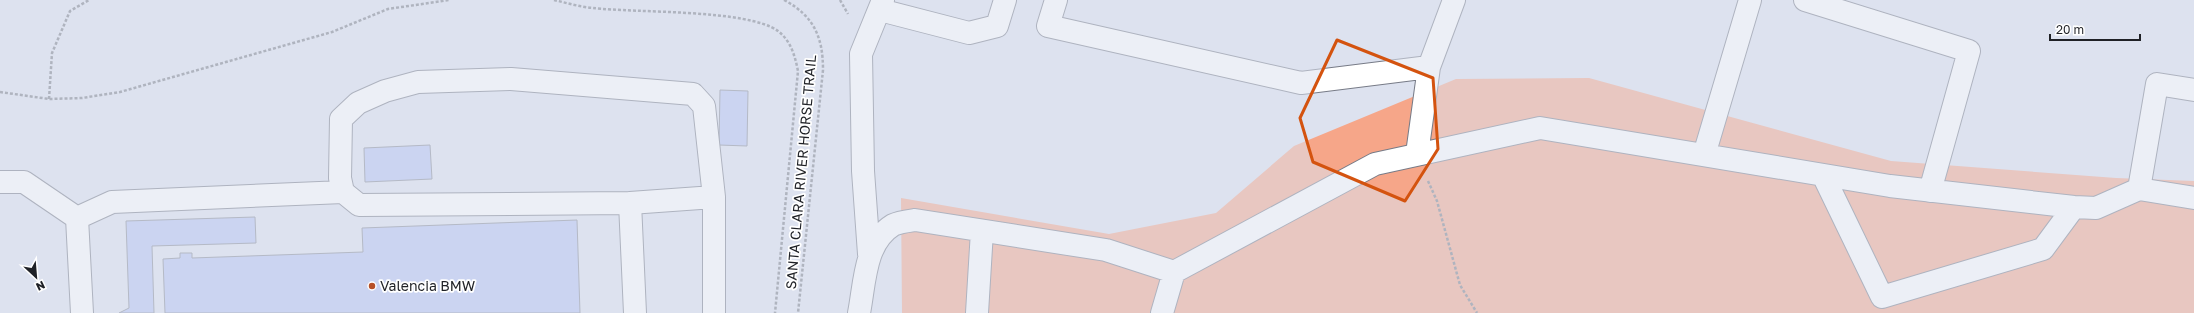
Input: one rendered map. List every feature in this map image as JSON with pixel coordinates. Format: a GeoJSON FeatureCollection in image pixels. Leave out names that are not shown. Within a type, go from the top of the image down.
{"type":"FeatureCollection","features":[{"type":"Feature","properties":{"kind":"lane"},"geometry":{"type":"LineString","coordinates":[[860,313],[869,254],[863,171],[861,54],[882,5],[969,33],[998,26],[1005,0]]}},
{"type":"Feature","properties":{"kind":"lane"},"geometry":{"type":"LineString","coordinates":[[1056,0],[1048,26],[1300,83],[1429,67]]}},
{"type":"Feature","properties":{"kind":"lane"},"geometry":{"type":"LineString","coordinates":[[1416,154],[1429,67],[1454,0]]}},
{"type":"Feature","properties":{"kind":"lane"},"geometry":{"type":"LineString","coordinates":[[1704,155],[1750,0]]}},
{"type":"Feature","properties":{"kind":"lane"},"geometry":{"type":"LineString","coordinates":[[1805,0],[1969,51],[1930,191]]}},
{"type":"Feature","properties":{"kind":"lane"},"geometry":{"type":"LineString","coordinates":[[343,192],[340,178],[341,119],[358,103],[385,91],[418,82],[511,79],[693,94],[704,106],[714,197],[714,313]]}},
{"type":"Feature","properties":{"kind":"lane"},"geometry":{"type":"LineString","coordinates":[[2139,189],[2157,84],[2194,90]]}},
{"type":"Feature","properties":{"kind":"lane"},"geometry":{"type":"LineString","coordinates":[[1162,313],[1174,272],[1375,164],[1540,128],[1823,175],[1930,191],[2074,207],[2096,208],[2139,189],[2194,198]]}},
{"type":"Feature","properties":{"kind":"lane"},"geometry":{"type":"LineString","coordinates":[[1823,175],[1882,297],[2043,249],[2074,207]]}},
{"type":"Feature","properties":{"kind":"lane"},"geometry":{"type":"LineString","coordinates":[[0,182],[24,182],[77,218]]}},
{"type":"Feature","properties":{"kind":"lane"},"geometry":{"type":"LineString","coordinates":[[77,218],[112,202],[343,192],[359,204],[630,203],[714,197]]}},
{"type":"Feature","properties":{"kind":"lane"},"geometry":{"type":"LineString","coordinates":[[630,203],[635,313]]}},
{"type":"Feature","properties":{"kind":"lane"},"geometry":{"type":"LineString","coordinates":[[77,218],[82,313]]}},
{"type":"Feature","properties":{"kind":"lane"},"geometry":{"type":"LineString","coordinates":[[869,254],[879,237],[894,224],[915,220],[1106,250],[1174,272]]}},
{"type":"Feature","properties":{"kind":"lane"},"geometry":{"type":"LineString","coordinates":[[977,313],[982,231]]}},
{"type":"Feature","properties":{"kind":"path"},"geometry":{"type":"LineString","coordinates":[[49,99],[52,53],[70,11],[89,0]]}},
{"type":"Feature","properties":{"kind":"path"},"geometry":{"type":"LineString","coordinates":[[0,92],[49,99],[82,98],[120,92],[332,32],[388,9],[449,0]]}},
{"type":"Feature","properties":{"kind":"path"},"geometry":{"type":"LineString","coordinates":[[554,0],[592,8],[732,17],[763,23],[779,32],[793,49],[798,71],[775,313]]}},
{"type":"Feature","properties":{"kind":"path","name":"SANTA CLARA RIVER HORSE TRAIL"},"geometry":{"type":"LineString","coordinates":[[784,0],[807,15],[817,31],[823,50],[823,70],[798,313]]}},
{"type":"Feature","properties":{"kind":"path"},"geometry":{"type":"LineString","coordinates":[[1416,154],[1437,201],[1460,284],[1477,313]]}},
{"type":"Feature","properties":{"kind":"highlighted area"},"geometry":{"type":"Polygon","coordinates":[[[1337,40],[1433,78],[1438,149],[1405,201],[1313,162],[1300,118],[1337,40]]]}},
{"type":"Feature","properties":{"kind":"shaded area"},"geometry":{"type":"Polygon","coordinates":[[[1589,78],[1891,161],[2116,178],[2194,181],[2194,313],[902,313],[901,198],[1109,234],[1216,213],[1294,146],[1456,79],[1589,78]]]}},
{"type":"Feature","properties":{"kind":"building"},"geometry":{"type":"Polygon","coordinates":[[[720,90],[748,91],[747,146],[719,145],[720,90]]]}},
{"type":"Feature","properties":{"kind":"building"},"geometry":{"type":"Polygon","coordinates":[[[430,145],[432,179],[365,182],[364,148],[430,145]]]}},
{"type":"Feature","properties":{"kind":"building"},"geometry":{"type":"Polygon","coordinates":[[[255,217],[256,243],[152,246],[154,313],[119,313],[129,308],[126,221],[255,217]]]}},
{"type":"Feature","properties":{"kind":"building","name":"Valencia BMW"},"geometry":{"type":"Polygon","coordinates":[[[577,220],[580,313],[165,313],[163,259],[180,258],[180,253],[192,253],[192,258],[363,252],[362,228],[577,220]]]}},
{"type":"Feature","properties":{"kind":"place","name":"Valencia BMW"},"geometry":{"type":"Point","coordinates":[372,286]}}]}
